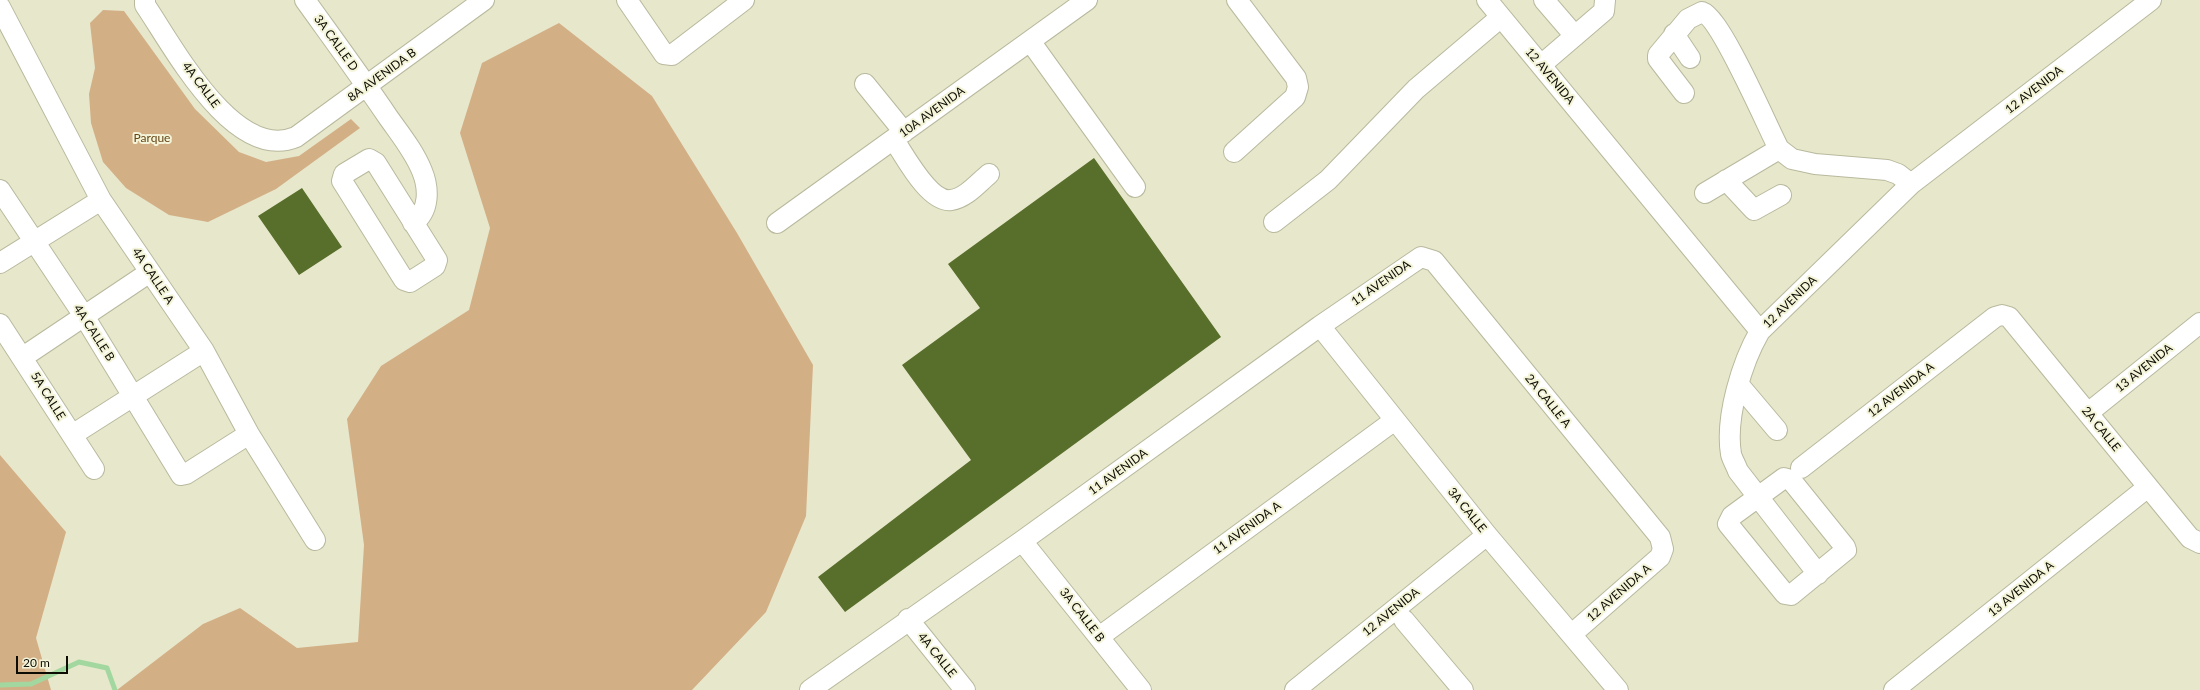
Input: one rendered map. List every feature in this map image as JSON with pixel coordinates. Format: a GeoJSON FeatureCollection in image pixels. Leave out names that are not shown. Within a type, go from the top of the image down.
{"type":"FeatureCollection","features":[{"type":"Feature","properties":{"kind":"street","name":"3A CALLE D"},"geometry":{"type":"LineString","coordinates":[[305,0],[367,86],[417,160],[426,185],[426,205],[422,216],[413,223]]}},
{"type":"Feature","properties":{"kind":"street","name":"8A AVENIDA B"},"geometry":{"type":"LineString","coordinates":[[276,142],[296,137],[367,86],[460,7],[484,0]]}},
{"type":"Feature","properties":{"kind":"street"},"geometry":{"type":"LineString","coordinates":[[627,0],[664,54],[672,55],[744,0]]}},
{"type":"Feature","properties":{"kind":"street","name":"10A AVENIDA"},"geometry":{"type":"LineString","coordinates":[[777,223],[1087,0]]}},
{"type":"Feature","properties":{"kind":"street"},"geometry":{"type":"LineString","coordinates":[[1234,152],[1295,97],[1298,87],[1296,78],[1237,0]]}},
{"type":"Feature","properties":{"kind":"street","name":"12 AVENIDA"},"geometry":{"type":"LineString","coordinates":[[1487,0],[1760,331],[1911,184],[2151,0]]}},
{"type":"Feature","properties":{"kind":"street"},"geometry":{"type":"LineString","coordinates":[[1544,0],[1575,36]]}},
{"type":"Feature","properties":{"kind":"street"},"geometry":{"type":"LineString","coordinates":[[1541,65],[1604,10],[1605,0]]}},
{"type":"Feature","properties":{"kind":"street","name":"4A CALLE"},"geometry":{"type":"LineString","coordinates":[[145,2],[215,106],[242,130],[259,138],[276,142]]}},
{"type":"Feature","properties":{"kind":"street","name":"4A CALLE A"},"geometry":{"type":"LineString","coordinates":[[0,7],[101,200],[204,351],[249,434],[315,540]]}},
{"type":"Feature","properties":{"kind":"street"},"geometry":{"type":"LineString","coordinates":[[1684,93],[1658,59],[1661,48],[1688,19],[1697,13],[1702,12],[1711,17],[1738,63],[1779,149],[1792,159],[1815,164],[1887,170],[1898,174],[1911,184]]}},
{"type":"Feature","properties":{"kind":"street"},"geometry":{"type":"LineString","coordinates":[[1274,222],[1328,180],[1416,89],[1501,17]]}},
{"type":"Feature","properties":{"kind":"street"},"geometry":{"type":"LineString","coordinates":[[1674,34],[1690,58]]}},
{"type":"Feature","properties":{"kind":"street"},"geometry":{"type":"LineString","coordinates":[[1030,41],[1135,187]]}},
{"type":"Feature","properties":{"kind":"street"},"geometry":{"type":"LineString","coordinates":[[865,84],[899,136],[916,173],[938,198],[951,200],[965,195],[989,174]]}},
{"type":"Feature","properties":{"kind":"street"},"geometry":{"type":"LineString","coordinates":[[1705,193],[1779,149]]}},
{"type":"Feature","properties":{"kind":"street"},"geometry":{"type":"LineString","coordinates":[[374,160],[413,223],[437,262],[435,266],[407,282],[404,280],[343,184],[343,175],[366,161],[374,160]]}},
{"type":"Feature","properties":{"kind":"street"},"geometry":{"type":"LineString","coordinates":[[1726,180],[1754,210],[1781,195]]}},
{"type":"Feature","properties":{"kind":"street","name":"4A CALLE B"},"geometry":{"type":"LineString","coordinates":[[0,190],[84,316],[133,394],[181,475],[186,474],[249,434]]}},
{"type":"Feature","properties":{"kind":"street"},"geometry":{"type":"LineString","coordinates":[[0,263],[101,200]]}},
{"type":"Feature","properties":{"kind":"street","name":"11 AVENIDA"},"geometry":{"type":"LineString","coordinates":[[810,690],[908,619],[1022,541],[1320,326],[1416,259],[1426,257]]}},
{"type":"Feature","properties":{"kind":"street","name":"2A CALLE A"},"geometry":{"type":"LineString","coordinates":[[1426,257],[1434,261],[1660,537],[1663,549]]}},
{"type":"Feature","properties":{"kind":"street"},"geometry":{"type":"LineString","coordinates":[[23,357],[150,272]]}},
{"type":"Feature","properties":{"kind":"street","name":"12 AVENIDA A"},"geometry":{"type":"LineString","coordinates":[[1801,468],[1995,317],[2002,315]]}},
{"type":"Feature","properties":{"kind":"street","name":"2A CALLE"},"geometry":{"type":"LineString","coordinates":[[2002,315],[2009,317],[2190,538],[2200,543]]}},
{"type":"Feature","properties":{"kind":"street","name":"13 AVENIDA"},"geometry":{"type":"LineString","coordinates":[[2088,412],[2200,323]]}},
{"type":"Feature","properties":{"kind":"street","name":"5A CALLE"},"geometry":{"type":"LineString","coordinates":[[0,324],[23,357],[94,469]]}},
{"type":"Feature","properties":{"kind":"street","name":"3A CALLE"},"geometry":{"type":"LineString","coordinates":[[1320,326],[1487,535],[1618,690]]}},
{"type":"Feature","properties":{"kind":"street"},"geometry":{"type":"LineString","coordinates":[[1760,331],[1747,356],[1739,385],[1731,424],[1731,455],[1738,471],[1818,574]]}},
{"type":"Feature","properties":{"kind":"street"},"geometry":{"type":"LineString","coordinates":[[72,435],[133,394],[204,351]]}},
{"type":"Feature","properties":{"kind":"street"},"geometry":{"type":"LineString","coordinates":[[1739,385],[1777,430]]}},
{"type":"Feature","properties":{"kind":"street","name":"11 AVENIDA A"},"geometry":{"type":"LineString","coordinates":[[1099,636],[1395,420]]}},
{"type":"Feature","properties":{"kind":"street"},"geometry":{"type":"LineString","coordinates":[[1784,478],[1788,478],[1845,547],[1844,554],[1792,595],[1785,594],[1728,524],[1732,516],[1758,498],[1784,478]]}},
{"type":"Feature","properties":{"kind":"street","name":"13 AVENIDA A"},"geometry":{"type":"LineString","coordinates":[[1894,690],[2148,487]]}},
{"type":"Feature","properties":{"kind":"street","name":"12 AVENIDA"},"geometry":{"type":"LineString","coordinates":[[1295,690],[1487,535]]}},
{"type":"Feature","properties":{"kind":"street","name":"3A CALLE B"},"geometry":{"type":"LineString","coordinates":[[1022,541],[1141,690]]}},
{"type":"Feature","properties":{"kind":"street","name":"12 AVENIDA A"},"geometry":{"type":"LineString","coordinates":[[1572,634],[1660,558],[1663,549]]}},
{"type":"Feature","properties":{"kind":"street","name":"4A CALLE"},"geometry":{"type":"LineString","coordinates":[[908,619],[965,690]]}},
{"type":"Feature","properties":{"kind":"street"},"geometry":{"type":"LineString","coordinates":[[1404,620],[1463,690]]}},
{"type":"Feature","properties":{"kind":"green space","name":"Parque"},"geometry":{"type":"Polygon","coordinates":[[[103,10],[124,11],[195,109],[239,152],[266,162],[299,156],[351,119],[360,128],[276,189],[208,222],[169,215],[126,188],[103,162],[91,123],[89,94],[95,68],[90,23],[103,10]]]}},
{"type":"Feature","properties":{"kind":"green space"},"geometry":{"type":"Polygon","coordinates":[[[559,23],[652,96],[737,233],[813,365],[806,516],[766,612],[692,690],[117,690],[203,624],[240,608],[297,648],[358,642],[364,545],[347,419],[381,366],[469,310],[490,228],[460,133],[482,63],[559,23]]]}},
{"type":"Feature","properties":{"kind":"green space"},"geometry":{"type":"Polygon","coordinates":[[[0,455],[66,532],[36,638],[51,690],[0,690],[0,455]]]}},
{"type":"Feature","properties":{"kind":"building"},"geometry":{"type":"Polygon","coordinates":[[[1094,158],[1221,337],[845,612],[818,577],[971,460],[902,365],[980,308],[948,264],[1094,158]]]}},
{"type":"Feature","properties":{"kind":"building"},"geometry":{"type":"Polygon","coordinates":[[[302,188],[342,247],[299,275],[258,216],[302,188]]]}},
{"type":"Feature","properties":{"kind":"waterway"},"geometry":{"type":"LineString","coordinates":[[0,685],[31,684],[79,662],[107,668],[115,690]]}}]}
